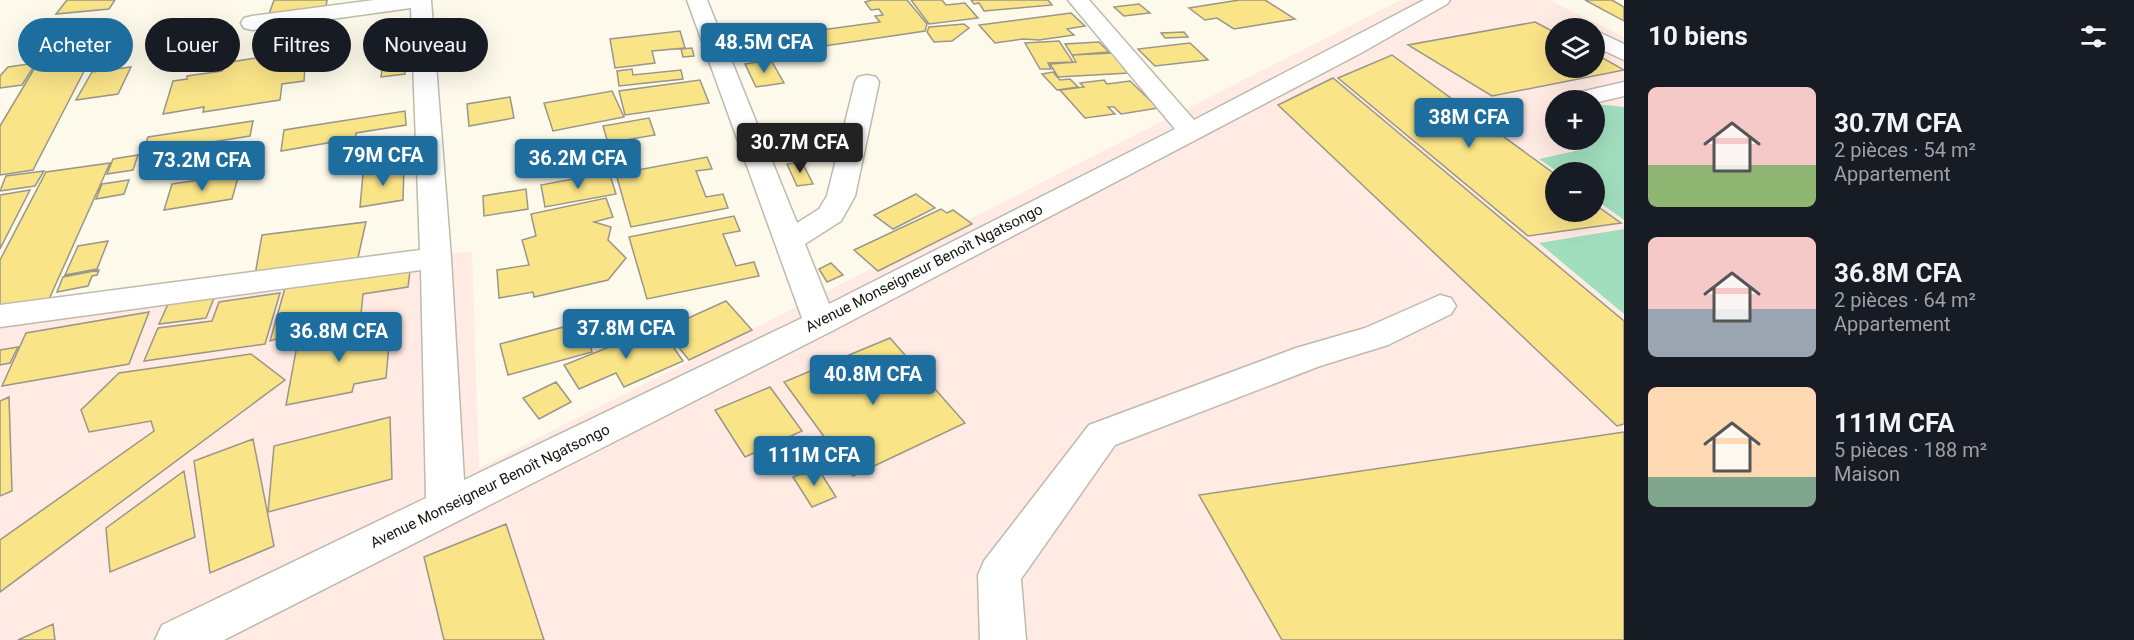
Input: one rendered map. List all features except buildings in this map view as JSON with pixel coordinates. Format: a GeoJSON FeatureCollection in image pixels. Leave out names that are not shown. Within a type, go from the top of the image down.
{"type":"FeatureCollection","features":[{"type":"Feature","properties":{"kind":"street"},"geometry":{"type":"LineString","coordinates":[[289,18],[421,0],[436,258],[446,507]]}},
{"type":"Feature","properties":{"kind":"street"},"geometry":{"type":"LineString","coordinates":[[697,0],[820,323]]}},
{"type":"Feature","properties":{"kind":"street"},"geometry":{"type":"LineString","coordinates":[[1078,0],[1191,131]]}},
{"type":"Feature","properties":{"kind":"street","name":"Avenue Monseigneur Benoît Ngatsongo"},"geometry":{"type":"LineString","coordinates":[[178,640],[820,323],[1440,0]]}},
{"type":"Feature","properties":{"kind":"street"},"geometry":{"type":"LineString","coordinates":[[1605,43],[1624,53]]}},
{"type":"Feature","properties":{"kind":"street"},"geometry":{"type":"LineString","coordinates":[[789,241],[831,215],[841,196],[867,82]]}},
{"type":"Feature","properties":{"kind":"street"},"geometry":{"type":"LineString","coordinates":[[1605,93],[1624,89]]}},
{"type":"Feature","properties":{"kind":"street"},"geometry":{"type":"LineString","coordinates":[[0,316],[436,258]]}},
{"type":"Feature","properties":{"kind":"street"},"geometry":{"type":"LineString","coordinates":[[1003,640],[999,575],[1102,435],[1308,357],[1376,337],[1440,306]]}},
{"type":"Feature","properties":{"kind":"shaded area"},"geometry":{"type":"Polygon","coordinates":[[[1401,0],[1550,0],[1586,18],[1545,18],[1545,78],[1605,78],[1605,28],[1624,37],[1624,640],[0,640],[0,310],[472,251],[479,468],[1401,0]]]}},
{"type":"Feature","properties":{"kind":"green space"},"geometry":{"type":"Polygon","coordinates":[[[1605,105],[1624,107],[1624,220],[1605,206],[1605,162],[1545,163],[1539,159],[1580,150],[1605,150],[1605,105]]]}},
{"type":"Feature","properties":{"kind":"green space"},"geometry":{"type":"Polygon","coordinates":[[[1624,229],[1624,314],[1539,243],[1624,229]]]}}]}
